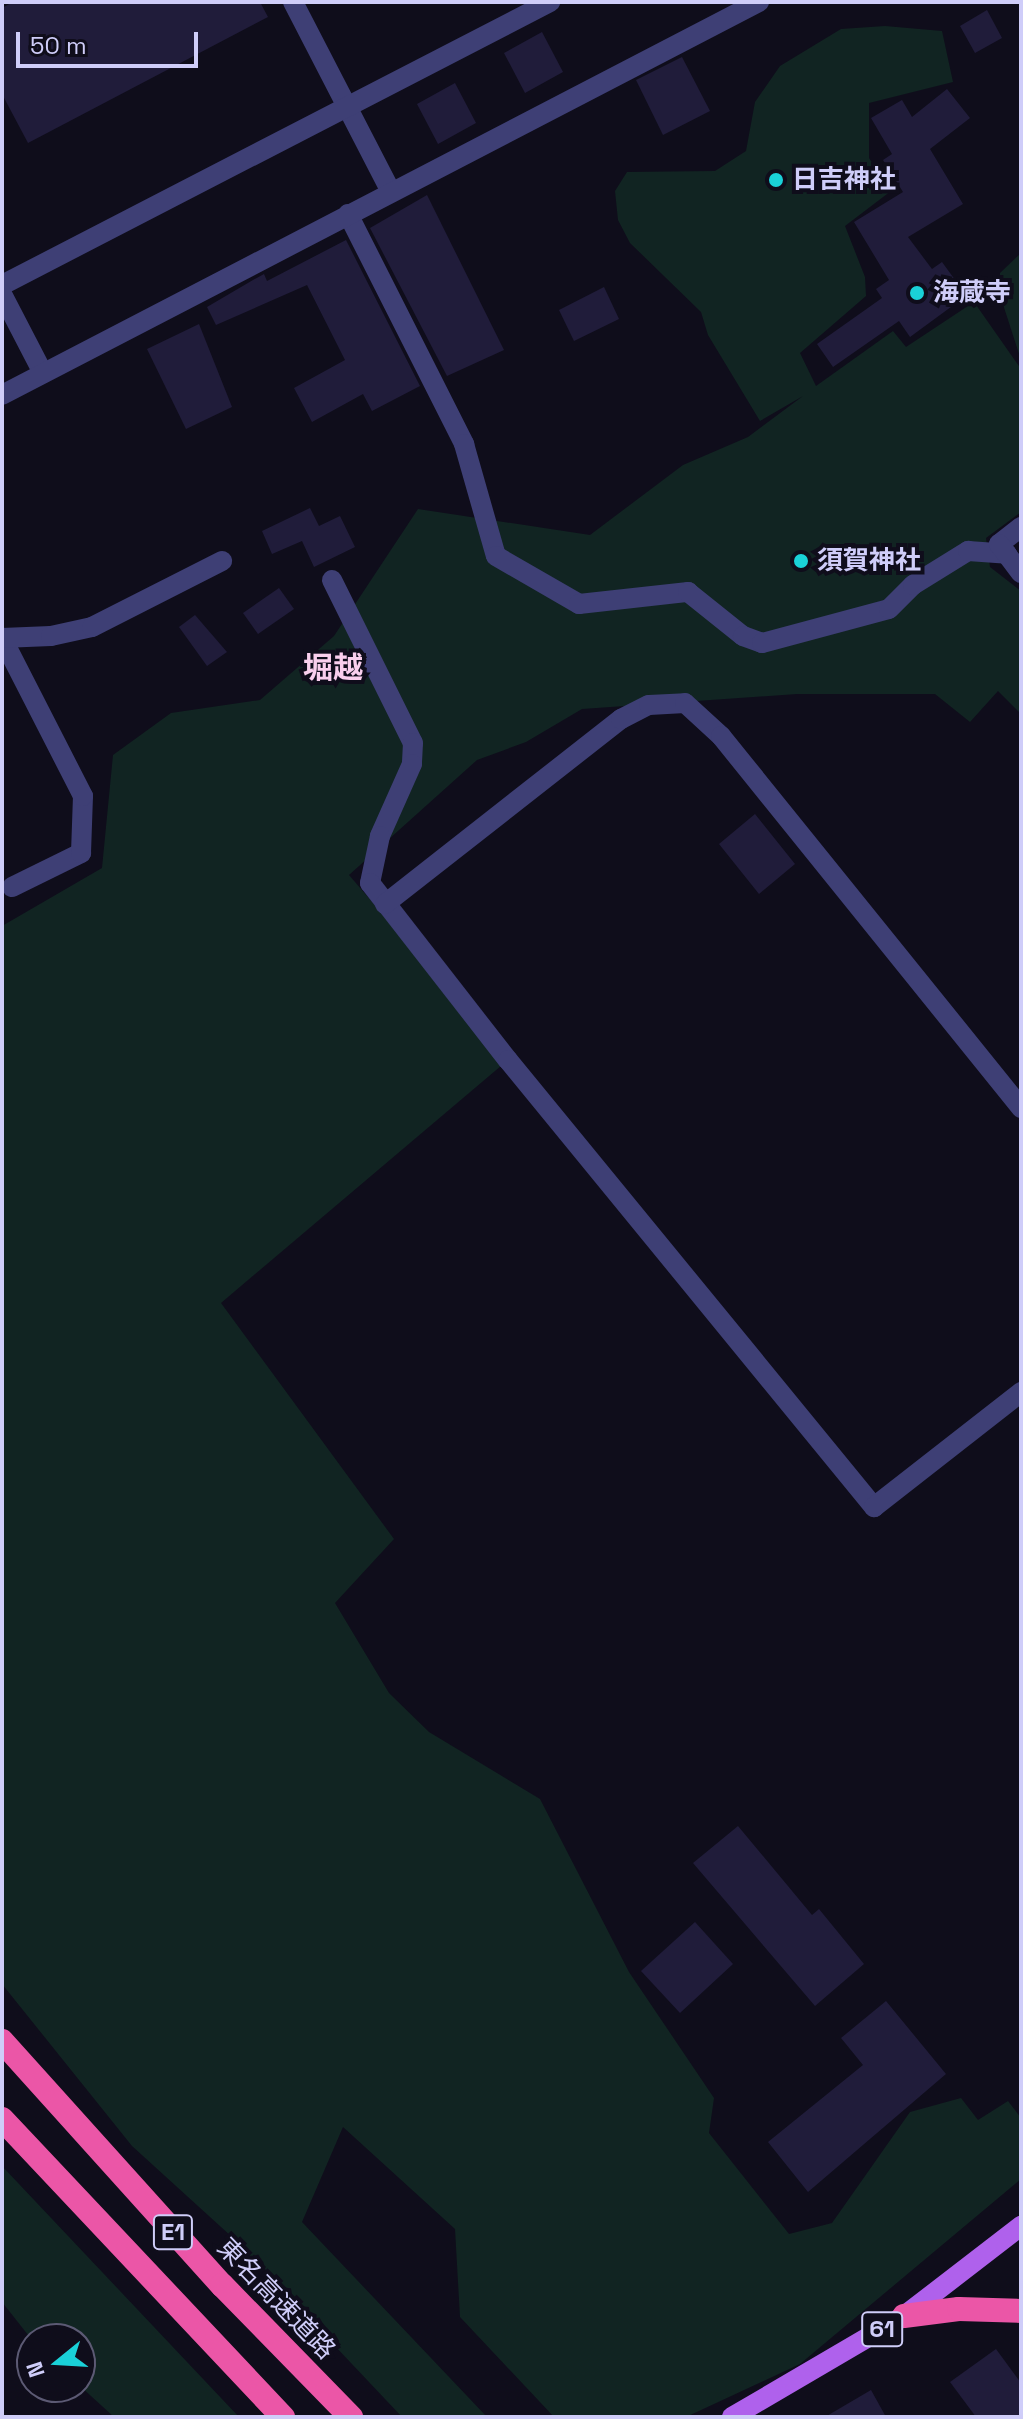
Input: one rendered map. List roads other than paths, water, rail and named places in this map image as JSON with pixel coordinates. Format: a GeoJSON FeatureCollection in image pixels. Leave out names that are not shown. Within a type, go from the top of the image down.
{"type":"FeatureCollection","features":[{"type":"Feature","properties":{"kind":"highway","name":"東名高速道路"},"geometry":{"type":"LineString","coordinates":[[2,2041],[222,2285],[351,2417]]}},
{"type":"Feature","properties":{"kind":"highway","name":"E1"},"geometry":{"type":"LineString","coordinates":[[2,2119],[283,2417]]}},
{"type":"Feature","properties":{"kind":"highway"},"geometry":{"type":"LineString","coordinates":[[904,2316],[959,2309],[1021,2311]]}},
{"type":"Feature","properties":{"kind":"main road","name":"61"},"geometry":{"type":"LineString","coordinates":[[732,2417],[904,2316],[1021,2226]]}},
{"type":"Feature","properties":{"kind":"street"},"geometry":{"type":"LineString","coordinates":[[293,2],[391,192]]}},
{"type":"Feature","properties":{"kind":"street"},"geometry":{"type":"LineString","coordinates":[[2,285],[550,2]]}},
{"type":"Feature","properties":{"kind":"street"},"geometry":{"type":"LineString","coordinates":[[2,395],[759,2]]}},
{"type":"Feature","properties":{"kind":"street"},"geometry":{"type":"LineString","coordinates":[[348,214],[464,444],[496,556],[579,604],[688,592],[743,636],[762,643],[889,609],[913,585],[968,551],[1007,554]]}},
{"type":"Feature","properties":{"kind":"street"},"geometry":{"type":"LineString","coordinates":[[2,294],[43,373]]}},
{"type":"Feature","properties":{"kind":"street"},"geometry":{"type":"LineString","coordinates":[[1021,527],[999,544],[1021,573]]}},
{"type":"Feature","properties":{"kind":"street"},"geometry":{"type":"LineString","coordinates":[[12,887],[81,853],[83,796],[2,638],[51,636],[92,627],[222,561]]}},
{"type":"Feature","properties":{"kind":"street"},"geometry":{"type":"LineString","coordinates":[[332,580],[413,743],[412,764],[380,836],[370,883],[874,1507],[1021,1392]]}},
{"type":"Feature","properties":{"kind":"street"},"geometry":{"type":"LineString","coordinates":[[385,904],[621,719],[649,705],[685,703],[712,725],[1021,1108]]}},
{"type":"Feature","properties":{"kind":"place","name":"日吉神社"},"geometry":{"type":"Point","coordinates":[776,180]}},
{"type":"Feature","properties":{"kind":"place","name":"海蔵寺"},"geometry":{"type":"Point","coordinates":[917,293]}},
{"type":"Feature","properties":{"kind":"place","name":"須賀神社"},"geometry":{"type":"Point","coordinates":[801,561]}},
{"type":"Feature","properties":{"kind":"district","name":"堀越"},"geometry":{"type":"Point","coordinates":[333,668]}}]}
